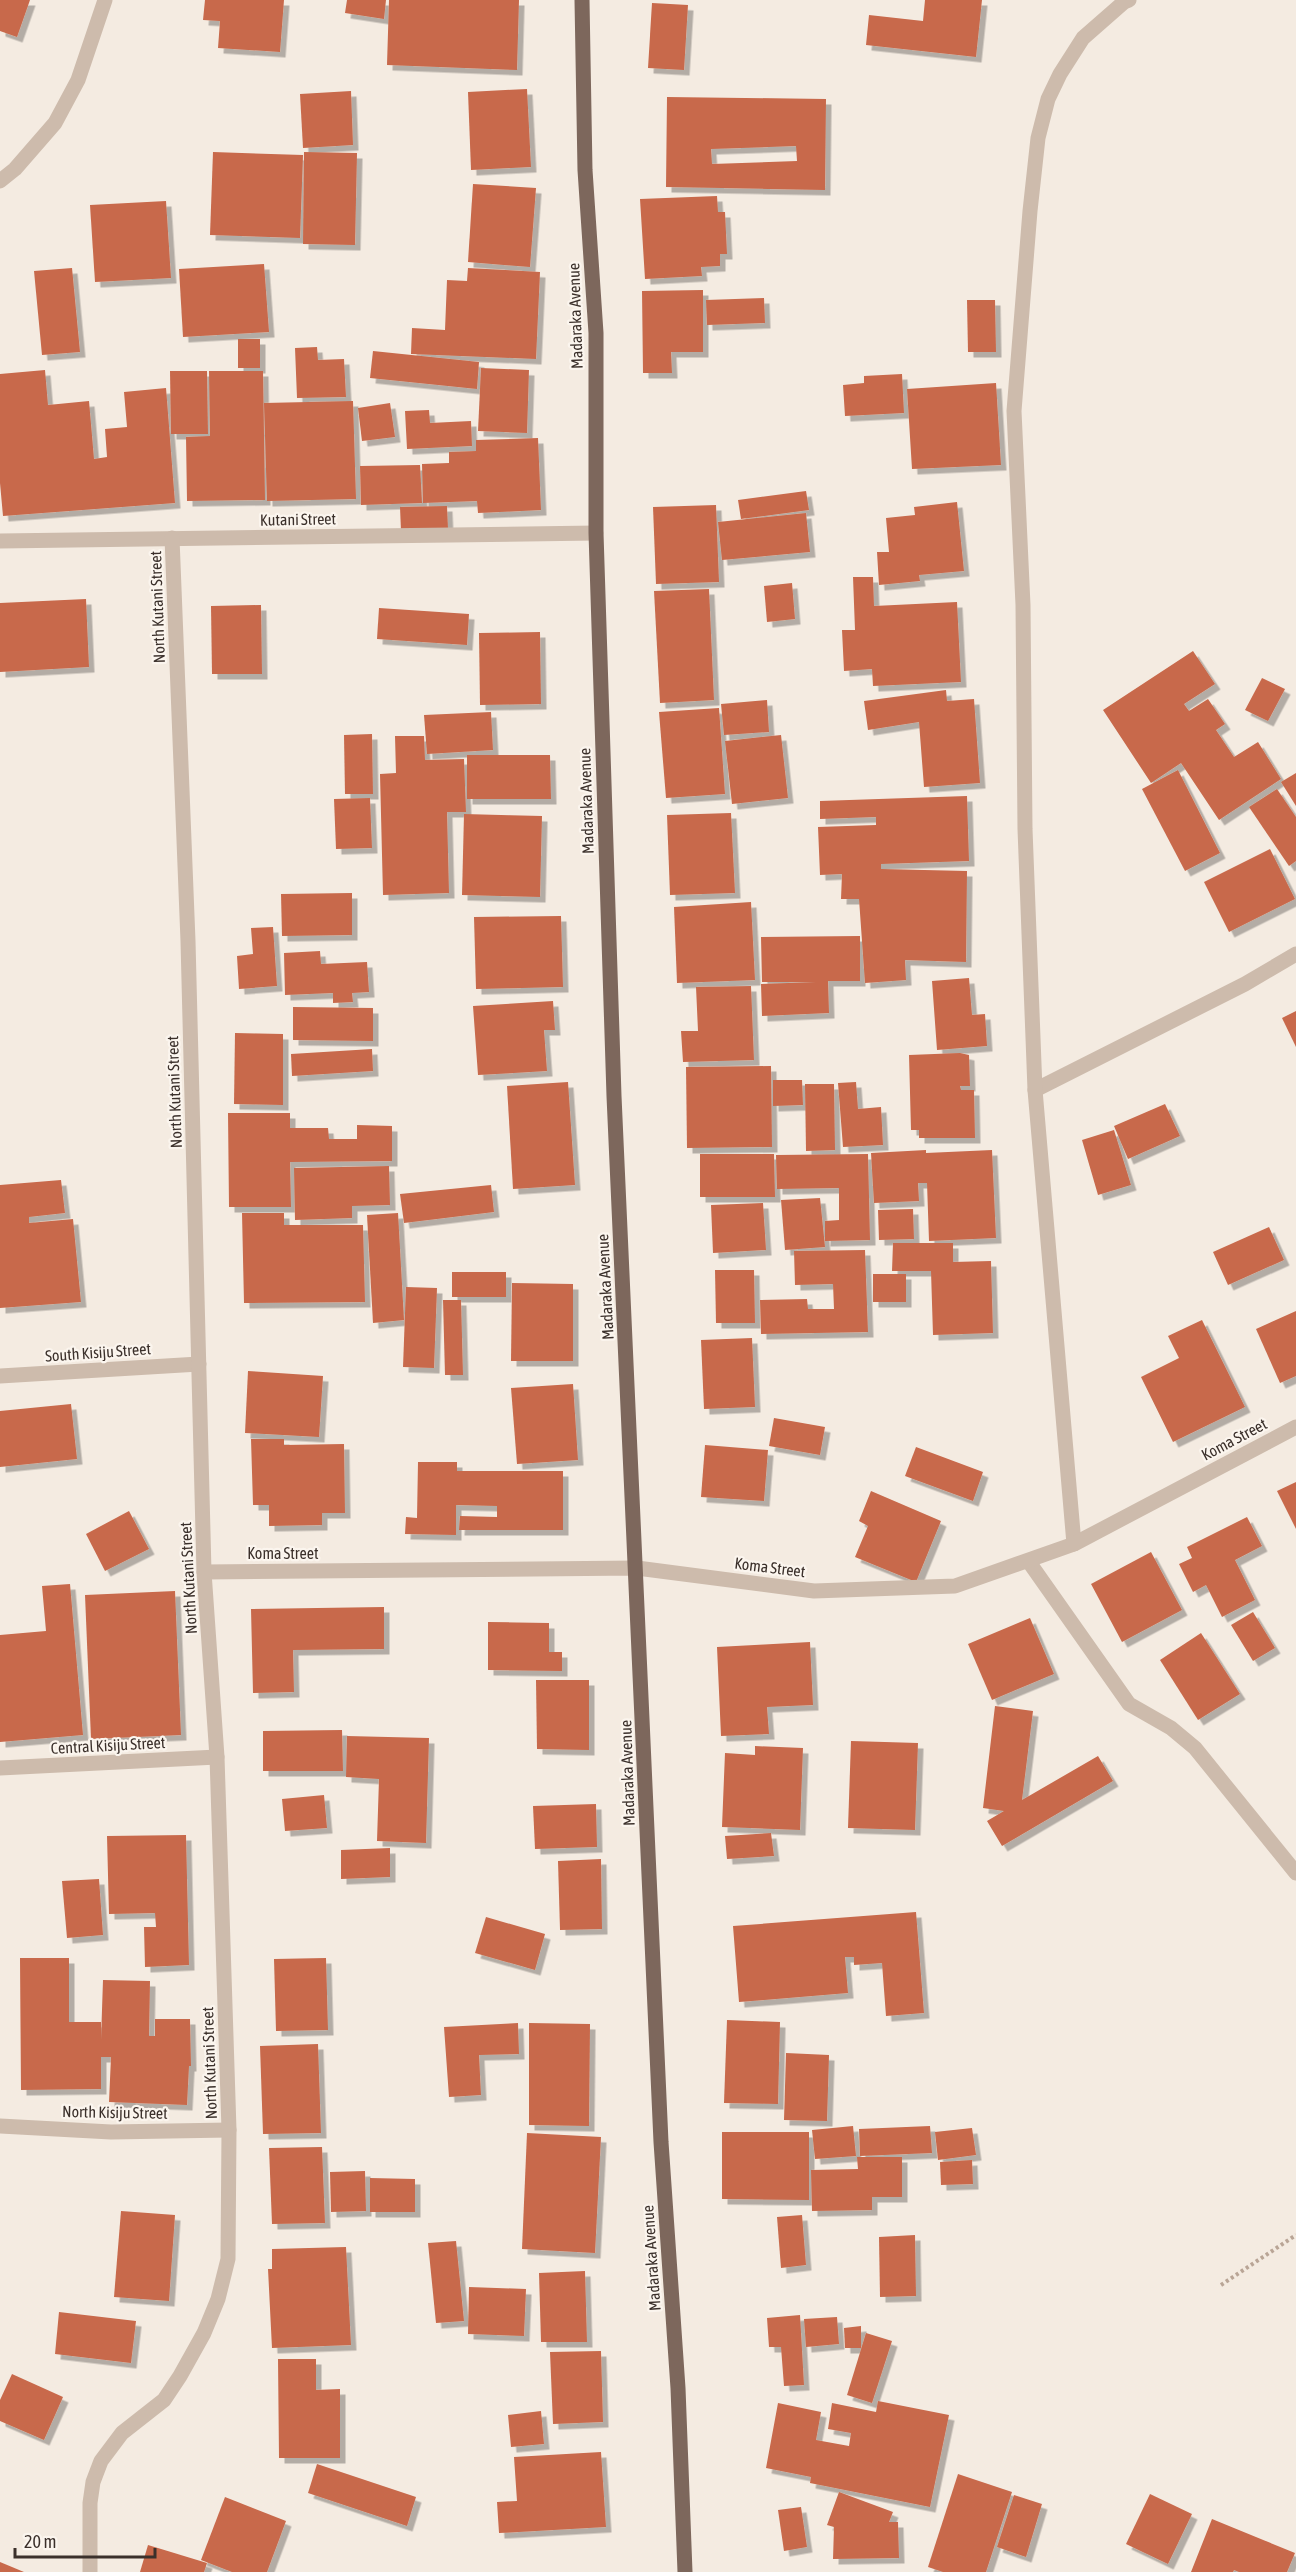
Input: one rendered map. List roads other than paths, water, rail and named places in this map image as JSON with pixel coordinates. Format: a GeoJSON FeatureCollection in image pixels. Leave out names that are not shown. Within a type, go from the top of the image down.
{"type":"FeatureCollection","features":[{"type":"Feature","properties":{"kind":"main road","name":"Madaraka Avenue"},"geometry":{"type":"LineString","coordinates":[[582,0],[585,170],[596,333],[596,533],[614,1107],[637,1568],[661,2131],[678,2388],[685,2572]]}},
{"type":"Feature","properties":{"kind":"street"},"geometry":{"type":"LineString","coordinates":[[1,178],[15,168],[56,123],[78,80],[105,0]]}},
{"type":"Feature","properties":{"kind":"street"},"geometry":{"type":"LineString","coordinates":[[1074,1544],[1035,1090],[1025,829],[1023,604],[1014,411],[1030,211],[1038,138],[1048,99],[1060,74],[1083,38],[1129,0]]}},
{"type":"Feature","properties":{"kind":"street","name":"Kutani Street"},"geometry":{"type":"LineString","coordinates":[[0,541],[596,533]]}},
{"type":"Feature","properties":{"kind":"street","name":"North Kutani Street"},"geometry":{"type":"LineString","coordinates":[[90,2572],[90,2503],[93,2482],[101,2461],[122,2433],[164,2400],[180,2376],[204,2333],[218,2299],[228,2259],[230,2130],[217,1757],[204,1572],[188,941],[172,538]]}},
{"type":"Feature","properties":{"kind":"street"},"geometry":{"type":"LineString","coordinates":[[1035,1090],[1245,984],[1296,954]]}},
{"type":"Feature","properties":{"kind":"street","name":"South Kisiju Street"},"geometry":{"type":"LineString","coordinates":[[0,1377],[199,1364]]}},
{"type":"Feature","properties":{"kind":"street","name":"Koma Street"},"geometry":{"type":"LineString","coordinates":[[204,1572],[637,1568],[825,1591],[955,1586],[1029,1562],[1074,1544],[1296,1427]]}},
{"type":"Feature","properties":{"kind":"street"},"geometry":{"type":"LineString","coordinates":[[1029,1562],[1129,1704],[1171,1728],[1195,1748],[1296,1873]]}},
{"type":"Feature","properties":{"kind":"street","name":"Central Kisiju Street"},"geometry":{"type":"LineString","coordinates":[[0,1768],[217,1757]]}},
{"type":"Feature","properties":{"kind":"street","name":"North Kisiju Street"},"geometry":{"type":"LineString","coordinates":[[0,2126],[111,2132],[230,2130]]}}]}
